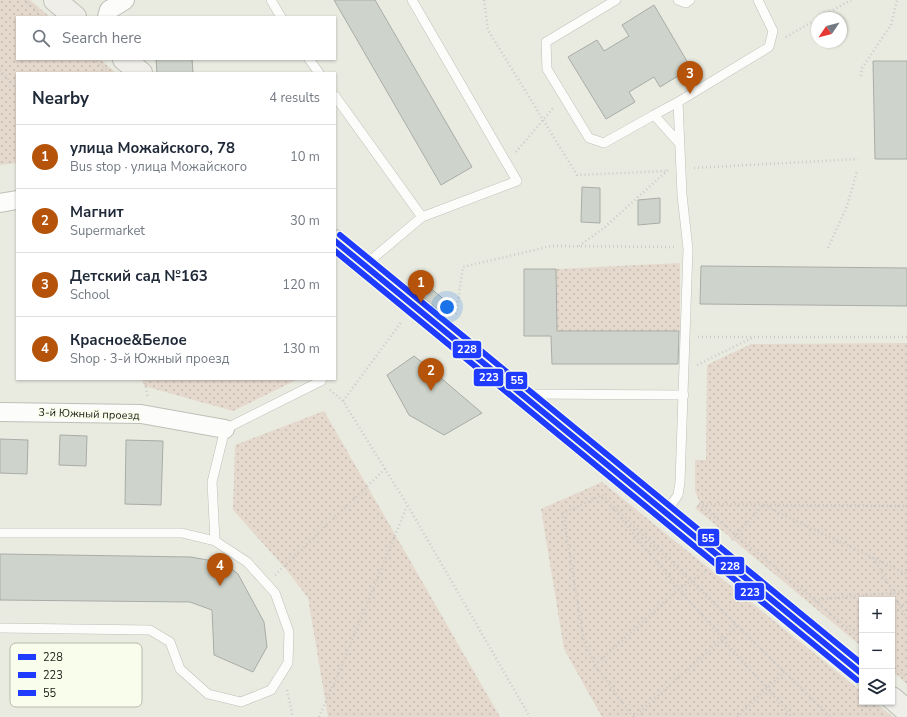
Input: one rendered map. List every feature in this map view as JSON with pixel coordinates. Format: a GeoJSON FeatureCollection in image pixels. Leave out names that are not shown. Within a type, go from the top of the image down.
{"type":"FeatureCollection","features":[{"type":"Feature","properties":{"kind":"main road"},"geometry":{"type":"LineString","coordinates":[[47,6],[72,16]]}},
{"type":"Feature","properties":{"kind":"main road"},"geometry":{"type":"LineString","coordinates":[[125,60],[140,72]]}},
{"type":"Feature","properties":{"kind":"main road"},"geometry":{"type":"LineString","coordinates":[[336,242],[859,672]]}},
{"type":"Feature","properties":{"kind":"main road"},"geometry":{"type":"LineString","coordinates":[[895,701],[907,711]]}},
{"type":"Feature","properties":{"kind":"street"},"geometry":{"type":"LineString","coordinates":[[106,9],[125,0]]}},
{"type":"Feature","properties":{"kind":"street"},"geometry":{"type":"LineString","coordinates":[[0,203],[16,200]]}},
{"type":"Feature","properties":{"kind":"street","name":"3-й Южный проезд"},"geometry":{"type":"LineString","coordinates":[[0,412],[141,414],[225,429]]}},
{"type":"Feature","properties":{"kind":"lane"},"geometry":{"type":"LineString","coordinates":[[271,0],[280,16]]}},
{"type":"Feature","properties":{"kind":"lane"},"geometry":{"type":"LineString","coordinates":[[364,266],[422,217],[517,181],[412,0]]}},
{"type":"Feature","properties":{"kind":"lane"},"geometry":{"type":"LineString","coordinates":[[616,0],[546,42],[547,69],[589,138],[604,143],[678,102],[769,47],[773,31],[758,0]]}},
{"type":"Feature","properties":{"kind":"lane"},"geometry":{"type":"LineString","coordinates":[[678,0],[686,2],[690,0]]}},
{"type":"Feature","properties":{"kind":"lane"},"geometry":{"type":"LineString","coordinates":[[310,60],[318,72]]}},
{"type":"Feature","properties":{"kind":"lane"},"geometry":{"type":"LineString","coordinates":[[336,97],[422,217]]}},
{"type":"Feature","properties":{"kind":"lane"},"geometry":{"type":"LineString","coordinates":[[666,512],[678,495],[680,482],[684,395],[688,249],[681,168],[678,102]]}},
{"type":"Feature","properties":{"kind":"lane"},"geometry":{"type":"LineString","coordinates":[[654,115],[680,144]]}},
{"type":"Feature","properties":{"kind":"lane"},"geometry":{"type":"LineString","coordinates":[[215,542],[212,482],[225,429],[322,380]]}},
{"type":"Feature","properties":{"kind":"lane"},"geometry":{"type":"LineString","coordinates":[[521,394],[684,395]]}},
{"type":"Feature","properties":{"kind":"lane"},"geometry":{"type":"LineString","coordinates":[[0,533],[182,533],[215,542],[247,562],[275,593],[289,632],[288,663],[271,690],[241,702],[208,694],[180,669],[170,642],[150,630],[0,628]]}},
{"type":"Feature","properties":{"kind":"path"},"geometry":{"type":"LineString","coordinates":[[25,0],[47,6]]}},
{"type":"Feature","properties":{"kind":"path"},"geometry":{"type":"LineString","coordinates":[[484,0],[488,30],[542,121],[577,175],[858,159]]}},
{"type":"Feature","properties":{"kind":"path"},"geometry":{"type":"LineString","coordinates":[[830,12],[851,0]]}},
{"type":"Feature","properties":{"kind":"path"},"geometry":{"type":"LineString","coordinates":[[861,76],[862,68],[891,25],[897,0]]}},
{"type":"Feature","properties":{"kind":"path"},"geometry":{"type":"LineString","coordinates":[[769,47],[811,23]]}},
{"type":"Feature","properties":{"kind":"path"},"geometry":{"type":"LineString","coordinates":[[95,60],[109,72]]}},
{"type":"Feature","properties":{"kind":"path"},"geometry":{"type":"LineString","coordinates":[[0,70],[16,88]]}},
{"type":"Feature","properties":{"kind":"path"},"geometry":{"type":"LineString","coordinates":[[507,163],[564,97]]}},
{"type":"Feature","properties":{"kind":"path"},"geometry":{"type":"LineString","coordinates":[[579,246],[605,227],[667,170]]}},
{"type":"Feature","properties":{"kind":"path"},"geometry":{"type":"LineString","coordinates":[[828,248],[847,206],[857,171]]}},
{"type":"Feature","properties":{"kind":"path"},"geometry":{"type":"LineString","coordinates":[[455,317],[463,267],[551,246],[671,246],[688,249]]}},
{"type":"Feature","properties":{"kind":"path"},"geometry":{"type":"LineString","coordinates":[[343,401],[404,319]]}},
{"type":"Feature","properties":{"kind":"path"},"geometry":{"type":"LineString","coordinates":[[692,368],[753,337]]}},
{"type":"Feature","properties":{"kind":"path"},"geometry":{"type":"LineString","coordinates":[[685,338],[907,337]]}},
{"type":"Feature","properties":{"kind":"path"},"geometry":{"type":"LineString","coordinates":[[322,380],[343,401],[408,506],[530,717]]}},
{"type":"Feature","properties":{"kind":"path"},"geometry":{"type":"LineString","coordinates":[[266,583],[385,469]]}},
{"type":"Feature","properties":{"kind":"path"},"geometry":{"type":"LineString","coordinates":[[602,495],[831,717]]}},
{"type":"Feature","properties":{"kind":"path"},"geometry":{"type":"LineString","coordinates":[[602,495],[678,589],[792,717]]}},
{"type":"Feature","properties":{"kind":"path"},"geometry":{"type":"LineString","coordinates":[[602,495],[563,512],[584,642],[595,665],[633,717],[737,626]]}},
{"type":"Feature","properties":{"kind":"path"},"geometry":{"type":"LineString","coordinates":[[859,638],[699,504],[763,506],[907,506]]}},
{"type":"Feature","properties":{"kind":"path"},"geometry":{"type":"LineString","coordinates":[[319,717],[408,506]]}},
{"type":"Feature","properties":{"kind":"path"},"geometry":{"type":"LineString","coordinates":[[732,540],[763,506]]}},
{"type":"Feature","properties":{"kind":"path"},"geometry":{"type":"LineString","coordinates":[[763,506],[907,574]]}},
{"type":"Feature","properties":{"kind":"path"},"geometry":{"type":"LineString","coordinates":[[874,558],[907,619]]}},
{"type":"Feature","properties":{"kind":"path"},"geometry":{"type":"LineString","coordinates":[[595,665],[678,589],[691,582],[708,569]]}},
{"type":"Feature","properties":{"kind":"path"},"geometry":{"type":"LineString","coordinates":[[814,600],[907,591]]}},
{"type":"Feature","properties":{"kind":"path"},"geometry":{"type":"LineString","coordinates":[[899,605],[907,604]]}},
{"type":"Feature","properties":{"kind":"path"},"geometry":{"type":"LineString","coordinates":[[895,668],[907,678]]}},
{"type":"Feature","properties":{"kind":"path"},"geometry":{"type":"LineString","coordinates":[[282,672],[293,717]]}},
{"type":"Feature","properties":{"kind":"path"},"geometry":{"type":"LineString","coordinates":[[738,717],[784,672]]}},
{"type":"Feature","properties":{"kind":"shaded area"},"geometry":{"type":"Polygon","coordinates":[[[0,0],[30,0],[49,16],[16,16],[16,60],[101,60],[115,72],[16,72],[16,163],[0,165],[0,0]]]}},
{"type":"Feature","properties":{"kind":"shaded area"},"geometry":{"type":"Polygon","coordinates":[[[680,263],[680,331],[557,331],[556,269],[680,263]]]}},
{"type":"Feature","properties":{"kind":"shaded area"},"geometry":{"type":"Polygon","coordinates":[[[907,343],[907,684],[895,674],[895,597],[859,597],[859,645],[695,508],[700,503],[695,491],[695,460],[706,460],[707,365],[751,344],[907,343]]]}},
{"type":"Feature","properties":{"kind":"shaded area"},"geometry":{"type":"Polygon","coordinates":[[[142,380],[296,380],[233,411],[144,386],[142,380]]]}},
{"type":"Feature","properties":{"kind":"shaded area"},"geometry":{"type":"Polygon","coordinates":[[[324,411],[500,717],[328,717],[308,598],[286,569],[233,510],[235,445],[324,411]]]}},
{"type":"Feature","properties":{"kind":"shaded area"},"geometry":{"type":"Polygon","coordinates":[[[602,482],[859,690],[859,705],[879,705],[893,717],[602,717],[564,649],[541,509],[602,482]]]}},
{"type":"Feature","properties":{"kind":"building"},"geometry":{"type":"Polygon","coordinates":[[[334,0],[375,0],[472,167],[441,185],[334,0]]]}},
{"type":"Feature","properties":{"kind":"building"},"geometry":{"type":"Polygon","coordinates":[[[654,5],[691,68],[660,87],[654,77],[629,92],[635,102],[606,119],[568,57],[597,40],[604,51],[629,36],[622,25],[654,5]]]}},
{"type":"Feature","properties":{"kind":"building"},"geometry":{"type":"Polygon","coordinates":[[[156,60],[192,60],[193,72],[157,72],[156,60]]]}},
{"type":"Feature","properties":{"kind":"building"},"geometry":{"type":"Polygon","coordinates":[[[873,61],[907,61],[907,159],[875,159],[873,61]]]}},
{"type":"Feature","properties":{"kind":"building"},"geometry":{"type":"Polygon","coordinates":[[[582,187],[600,188],[600,223],[581,222],[582,187]]]}},
{"type":"Feature","properties":{"kind":"building"},"geometry":{"type":"Polygon","coordinates":[[[660,198],[660,223],[638,225],[638,200],[660,198]]]}},
{"type":"Feature","properties":{"kind":"building"},"geometry":{"type":"Polygon","coordinates":[[[701,266],[907,268],[907,306],[700,304],[701,266]]]}},
{"type":"Feature","properties":{"kind":"building"},"geometry":{"type":"Polygon","coordinates":[[[524,269],[556,269],[557,331],[679,331],[678,364],[552,364],[551,336],[524,336],[524,269]]]}},
{"type":"Feature","properties":{"kind":"building"},"geometry":{"type":"Polygon","coordinates":[[[416,276],[447,302],[440,311],[408,285],[416,276]]]}},
{"type":"Feature","properties":{"kind":"building"},"geometry":{"type":"Polygon","coordinates":[[[414,356],[482,413],[444,435],[409,415],[387,375],[414,356]]]}},
{"type":"Feature","properties":{"kind":"building"},"geometry":{"type":"Polygon","coordinates":[[[60,435],[87,436],[86,466],[59,465],[60,435]]]}},
{"type":"Feature","properties":{"kind":"building"},"geometry":{"type":"Polygon","coordinates":[[[0,439],[28,440],[27,474],[0,473],[0,439]]]}},
{"type":"Feature","properties":{"kind":"building"},"geometry":{"type":"Polygon","coordinates":[[[126,440],[163,441],[161,505],[125,504],[126,440]]]}},
{"type":"Feature","properties":{"kind":"building"},"geometry":{"type":"Polygon","coordinates":[[[0,554],[191,557],[224,563],[238,574],[264,622],[267,647],[253,672],[214,655],[212,610],[190,602],[0,600],[0,554]]]}},
{"type":"Feature","properties":{"kind":"transit line","name":"55"},"geometry":{"type":"LineString","coordinates":[[340,235],[859,662]]}},
{"type":"Feature","properties":{"kind":"transit line","name":"228"},"geometry":{"type":"LineString","coordinates":[[336,242],[859,672]]}},
{"type":"Feature","properties":{"kind":"transit line","name":"223"},"geometry":{"type":"LineString","coordinates":[[336,252],[857,680]]}},
{"type":"Feature","properties":{"kind":"place","name":"Детский сад №163"},"geometry":{"type":"Point","coordinates":[690,94]}},
{"type":"Feature","properties":{"kind":"place","name":"улица Можайского, 78"},"geometry":{"type":"Point","coordinates":[421,303]}},
{"type":"Feature","properties":{"kind":"place","name":"Магнит"},"geometry":{"type":"Point","coordinates":[431,391]}},
{"type":"Feature","properties":{"kind":"place","name":"Красное&Белое"},"geometry":{"type":"Point","coordinates":[220,586]}}]}
